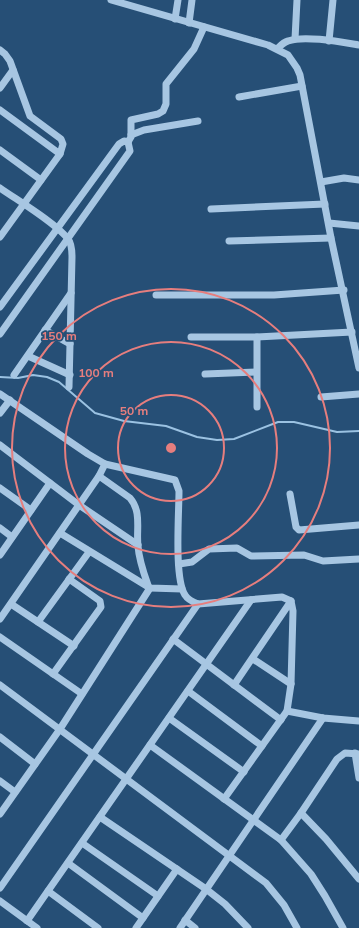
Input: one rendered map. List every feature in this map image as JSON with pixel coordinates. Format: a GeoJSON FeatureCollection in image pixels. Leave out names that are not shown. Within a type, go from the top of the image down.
{"type":"FeatureCollection","features":[{"type":"Feature","properties":{"kind":"street"},"geometry":{"type":"LineString","coordinates":[[111,0],[278,48],[293,61],[302,86],[331,238],[344,290],[359,367]]}},
{"type":"Feature","properties":{"kind":"street"},"geometry":{"type":"LineString","coordinates":[[175,19],[178,0]]}},
{"type":"Feature","properties":{"kind":"street"},"geometry":{"type":"LineString","coordinates":[[189,23],[192,0]]}},
{"type":"Feature","properties":{"kind":"street"},"geometry":{"type":"LineString","coordinates":[[295,39],[297,0]]}},
{"type":"Feature","properties":{"kind":"street"},"geometry":{"type":"LineString","coordinates":[[329,40],[333,0]]}},
{"type":"Feature","properties":{"kind":"street"},"geometry":{"type":"LineString","coordinates":[[0,334],[130,151],[128,142],[132,135],[131,120],[158,114],[163,111],[166,104],[166,84],[194,49],[204,27]]}},
{"type":"Feature","properties":{"kind":"street"},"geometry":{"type":"LineString","coordinates":[[278,48],[285,42],[295,39],[329,40],[359,45]]}},
{"type":"Feature","properties":{"kind":"street"},"geometry":{"type":"LineString","coordinates":[[0,50],[8,57],[28,113],[33,119],[61,139],[62,144],[60,154],[0,237]]}},
{"type":"Feature","properties":{"kind":"street"},"geometry":{"type":"LineString","coordinates":[[0,88],[13,70]]}},
{"type":"Feature","properties":{"kind":"street"},"geometry":{"type":"LineString","coordinates":[[239,97],[302,86]]}},
{"type":"Feature","properties":{"kind":"street"},"geometry":{"type":"LineString","coordinates":[[0,110],[60,154]]}},
{"type":"Feature","properties":{"kind":"street"},"geometry":{"type":"LineString","coordinates":[[132,135],[144,130],[198,122]]}},
{"type":"Feature","properties":{"kind":"street"},"geometry":{"type":"LineString","coordinates":[[0,307],[56,228],[119,144],[124,141],[128,142]]}},
{"type":"Feature","properties":{"kind":"street"},"geometry":{"type":"LineString","coordinates":[[0,150],[41,180]]}},
{"type":"Feature","properties":{"kind":"street"},"geometry":{"type":"LineString","coordinates":[[321,182],[344,178],[359,180]]}},
{"type":"Feature","properties":{"kind":"street"},"geometry":{"type":"LineString","coordinates":[[0,188],[56,228],[68,239],[72,250],[70,387]]}},
{"type":"Feature","properties":{"kind":"street"},"geometry":{"type":"LineString","coordinates":[[211,209],[325,204]]}},
{"type":"Feature","properties":{"kind":"street"},"geometry":{"type":"LineString","coordinates":[[329,223],[359,226]]}},
{"type":"Feature","properties":{"kind":"street"},"geometry":{"type":"LineString","coordinates":[[229,241],[331,238]]}},
{"type":"Feature","properties":{"kind":"street"},"geometry":{"type":"LineString","coordinates":[[156,295],[274,296],[344,290]]}},
{"type":"Feature","properties":{"kind":"street"},"geometry":{"type":"LineString","coordinates":[[14,375],[71,293]]}},
{"type":"Feature","properties":{"kind":"street"},"geometry":{"type":"LineString","coordinates":[[46,330],[70,344]]}},
{"type":"Feature","properties":{"kind":"street"},"geometry":{"type":"LineString","coordinates":[[191,338],[257,337],[352,332]]}},
{"type":"Feature","properties":{"kind":"street"},"geometry":{"type":"LineString","coordinates":[[257,337],[257,407]]}},
{"type":"Feature","properties":{"kind":"street"},"geometry":{"type":"LineString","coordinates":[[28,356],[70,375]]}},
{"type":"Feature","properties":{"kind":"street"},"geometry":{"type":"LineString","coordinates":[[205,374],[256,372]]}},
{"type":"Feature","properties":{"kind":"street"},"geometry":{"type":"LineString","coordinates":[[0,394],[105,464],[175,480],[179,491],[179,564],[182,589],[189,599],[198,604],[282,598],[291,601]]}},
{"type":"Feature","properties":{"kind":"street"},"geometry":{"type":"LineString","coordinates":[[321,397],[359,394]]}},
{"type":"Feature","properties":{"kind":"street"},"geometry":{"type":"LineString","coordinates":[[0,413],[10,400]]}},
{"type":"Feature","properties":{"kind":"street"},"geometry":{"type":"LineString","coordinates":[[0,445],[79,505],[138,545]]}},
{"type":"Feature","properties":{"kind":"street"},"geometry":{"type":"LineString","coordinates":[[0,619],[99,476],[105,464]]}},
{"type":"Feature","properties":{"kind":"street"},"geometry":{"type":"LineString","coordinates":[[99,476],[130,498],[134,503],[138,515],[138,545],[142,568],[150,588]]}},
{"type":"Feature","properties":{"kind":"street"},"geometry":{"type":"LineString","coordinates":[[0,555],[50,483]]}},
{"type":"Feature","properties":{"kind":"street"},"geometry":{"type":"LineString","coordinates":[[0,488],[31,510]]}},
{"type":"Feature","properties":{"kind":"street"},"geometry":{"type":"LineString","coordinates":[[290,494],[296,527],[299,530],[359,525]]}},
{"type":"Feature","properties":{"kind":"street"},"geometry":{"type":"LineString","coordinates":[[0,528],[12,537]]}},
{"type":"Feature","properties":{"kind":"street"},"geometry":{"type":"LineString","coordinates":[[60,533],[88,552],[150,588],[182,589]]}},
{"type":"Feature","properties":{"kind":"street"},"geometry":{"type":"LineString","coordinates":[[179,564],[192,562],[206,550],[230,548],[240,549],[251,556],[304,556],[327,561],[359,559]]}},
{"type":"Feature","properties":{"kind":"street"},"geometry":{"type":"LineString","coordinates":[[38,622],[88,552]]}},
{"type":"Feature","properties":{"kind":"street"},"geometry":{"type":"LineString","coordinates":[[53,674],[74,646],[101,605],[100,602],[69,579]]}},
{"type":"Feature","properties":{"kind":"street"},"geometry":{"type":"LineString","coordinates":[[0,814],[60,729],[150,588]]}},
{"type":"Feature","properties":{"kind":"street"},"geometry":{"type":"LineString","coordinates":[[27,921],[251,600]]}},
{"type":"Feature","properties":{"kind":"street"},"geometry":{"type":"LineString","coordinates":[[234,685],[291,601]]}},
{"type":"Feature","properties":{"kind":"street"},"geometry":{"type":"LineString","coordinates":[[224,799],[287,711],[291,684],[293,611],[291,601]]}},
{"type":"Feature","properties":{"kind":"street"},"geometry":{"type":"LineString","coordinates":[[11,604],[74,646]]}},
{"type":"Feature","properties":{"kind":"street"},"geometry":{"type":"LineString","coordinates":[[0,888],[198,604]]}},
{"type":"Feature","properties":{"kind":"street"},"geometry":{"type":"LineString","coordinates":[[0,637],[82,694]]}},
{"type":"Feature","properties":{"kind":"street"},"geometry":{"type":"LineString","coordinates":[[173,639],[281,720]]}},
{"type":"Feature","properties":{"kind":"street"},"geometry":{"type":"LineString","coordinates":[[253,659],[291,684]]}},
{"type":"Feature","properties":{"kind":"street"},"geometry":{"type":"LineString","coordinates":[[0,685],[266,883],[277,895],[297,928]]}},
{"type":"Feature","properties":{"kind":"street"},"geometry":{"type":"LineString","coordinates":[[188,691],[262,746]]}},
{"type":"Feature","properties":{"kind":"street"},"geometry":{"type":"LineString","coordinates":[[287,711],[323,718],[359,721]]}},
{"type":"Feature","properties":{"kind":"street"},"geometry":{"type":"LineString","coordinates":[[169,718],[244,772]]}},
{"type":"Feature","properties":{"kind":"street"},"geometry":{"type":"LineString","coordinates":[[180,928],[323,718]]}},
{"type":"Feature","properties":{"kind":"street"},"geometry":{"type":"LineString","coordinates":[[0,737],[35,764]]}},
{"type":"Feature","properties":{"kind":"street"},"geometry":{"type":"LineString","coordinates":[[150,745],[281,840],[311,874],[343,928]]}},
{"type":"Feature","properties":{"kind":"street"},"geometry":{"type":"LineString","coordinates":[[281,840],[301,814],[337,759],[345,753],[357,754],[359,778]]}},
{"type":"Feature","properties":{"kind":"street"},"geometry":{"type":"LineString","coordinates":[[0,781],[15,792]]}},
{"type":"Feature","properties":{"kind":"street"},"geometry":{"type":"LineString","coordinates":[[301,814],[326,839],[359,879]]}},
{"type":"Feature","properties":{"kind":"street"},"geometry":{"type":"LineString","coordinates":[[100,817],[206,889],[230,909],[248,928]]}},
{"type":"Feature","properties":{"kind":"street"},"geometry":{"type":"LineString","coordinates":[[82,843],[158,896]]}},
{"type":"Feature","properties":{"kind":"street"},"geometry":{"type":"LineString","coordinates":[[68,863],[143,918]]}},
{"type":"Feature","properties":{"kind":"street"},"geometry":{"type":"LineString","coordinates":[[136,928],[177,870]]}},
{"type":"Feature","properties":{"kind":"street"},"geometry":{"type":"LineString","coordinates":[[48,891],[98,928]]}},
{"type":"Feature","properties":{"kind":"street"},"geometry":{"type":"LineString","coordinates":[[0,901],[37,928]]}},
{"type":"Feature","properties":{"kind":"street"},"geometry":{"type":"LineString","coordinates":[[185,920],[195,928]]}},
{"type":"Feature","properties":{"kind":"waterway"},"geometry":{"type":"LineString","coordinates":[[0,377],[18,378],[33,375],[47,377],[59,382],[95,413],[124,421],[166,426],[197,437],[217,440],[234,439],[278,422],[294,422],[337,432],[359,431]]}}]}
